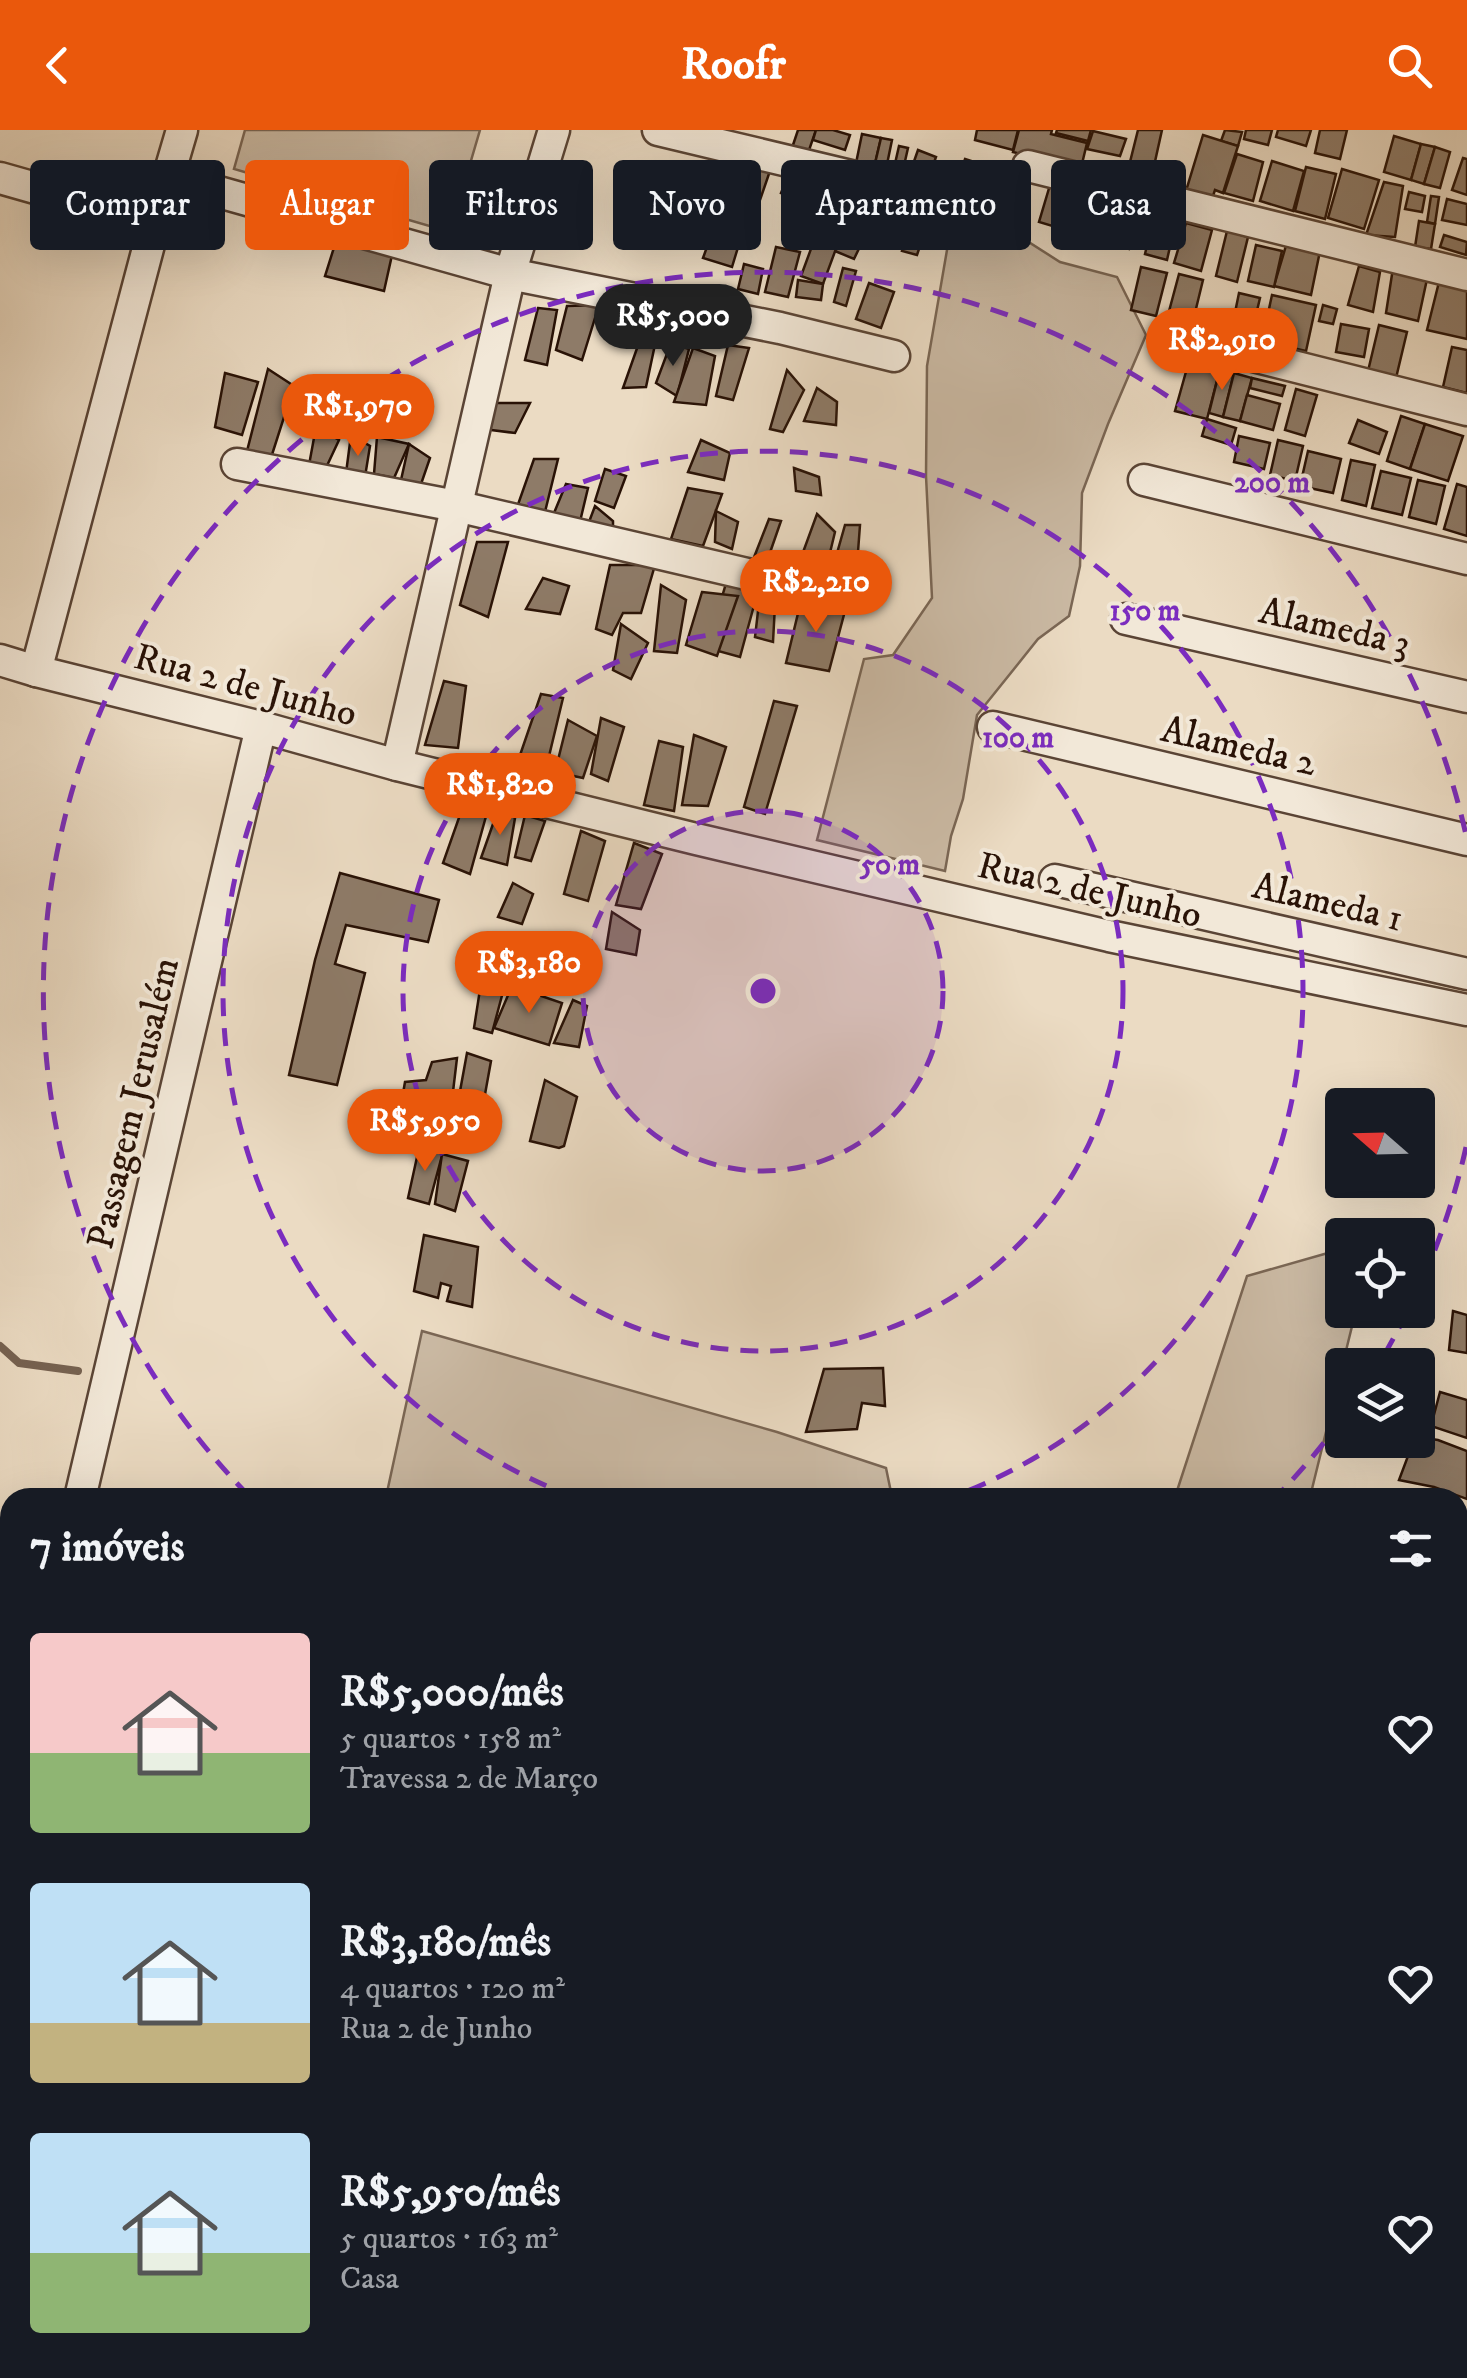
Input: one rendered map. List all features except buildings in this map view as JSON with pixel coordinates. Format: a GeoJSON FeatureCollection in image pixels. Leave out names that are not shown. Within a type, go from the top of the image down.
{"type":"FeatureCollection","features":[{"type":"Feature","properties":{"kind":"street"},"geometry":{"type":"LineString","coordinates":[[174,160],[182,130]]}},
{"type":"Feature","properties":{"kind":"street"},"geometry":{"type":"LineString","coordinates":[[397,765],[510,274],[554,130]]}},
{"type":"Feature","properties":{"kind":"street"},"geometry":{"type":"LineString","coordinates":[[658,130],[784,160]]}},
{"type":"Feature","properties":{"kind":"street"},"geometry":{"type":"LineString","coordinates":[[1031,167],[1467,276]]}},
{"type":"Feature","properties":{"kind":"street"},"geometry":{"type":"LineString","coordinates":[[0,178],[30,187]]}},
{"type":"Feature","properties":{"kind":"street"},"geometry":{"type":"LineString","coordinates":[[225,194],[510,274],[780,328],[894,356]]}},
{"type":"Feature","properties":{"kind":"street"},"geometry":{"type":"LineString","coordinates":[[36,671],[148,250]]}},
{"type":"Feature","properties":{"kind":"street"},"geometry":{"type":"LineString","coordinates":[[1170,335],[1467,410]]}},
{"type":"Feature","properties":{"kind":"street"},"geometry":{"type":"LineString","coordinates":[[237,464],[456,506],[842,596]]}},
{"type":"Feature","properties":{"kind":"street"},"geometry":{"type":"LineString","coordinates":[[1144,480],[1467,559]]}},
{"type":"Feature","properties":{"kind":"street","name":"Alameda 3"},"geometry":{"type":"LineString","coordinates":[[1126,619],[1467,698]]}},
{"type":"Feature","properties":{"kind":"street","name":"Rua 2 de Junho"},"geometry":{"type":"LineString","coordinates":[[0,660],[696,839],[1090,931],[1467,1010]]}},
{"type":"Feature","properties":{"kind":"street","name":"Passagem Jerusalém"},"geometry":{"type":"LineString","coordinates":[[82,1488],[261,727]]}},
{"type":"Feature","properties":{"kind":"street","name":"Alameda 2"},"geometry":{"type":"LineString","coordinates":[[994,728],[1467,840]]}},
{"type":"Feature","properties":{"kind":"street","name":"Alameda 1"},"geometry":{"type":"LineString","coordinates":[[1055,880],[1467,974]]}},
{"type":"Feature","properties":{"kind":"shaded area"},"geometry":{"type":"Polygon","coordinates":[[[245,130],[480,130],[471,160],[429,160],[429,226],[409,220],[409,160],[245,160],[245,172],[234,169],[245,130]]]}},
{"type":"Feature","properties":{"kind":"shaded area"},"geometry":{"type":"Polygon","coordinates":[[[1031,244],[1060,262],[1117,277],[1146,335],[1082,493],[1080,566],[1069,616],[1038,639],[977,715],[963,799],[945,871],[817,840],[864,659],[893,655],[932,598],[926,476],[927,366],[947,250],[1031,250],[1031,244]]]}},
{"type":"Feature","properties":{"kind":"shaded area"},"geometry":{"type":"Polygon","coordinates":[[[1325,1254],[1325,1328],[1352,1328],[1347,1348],[1325,1348],[1325,1436],[1312,1488],[1178,1488],[1247,1276],[1325,1254]]]}},
{"type":"Feature","properties":{"kind":"shaded area"},"geometry":{"type":"Polygon","coordinates":[[[422,1331],[777,1432],[886,1468],[890,1488],[388,1488],[422,1331]]]}},
{"type":"Feature","properties":{"kind":"waterway"},"geometry":{"type":"LineString","coordinates":[[0,1346],[19,1363],[78,1371]]}}]}
